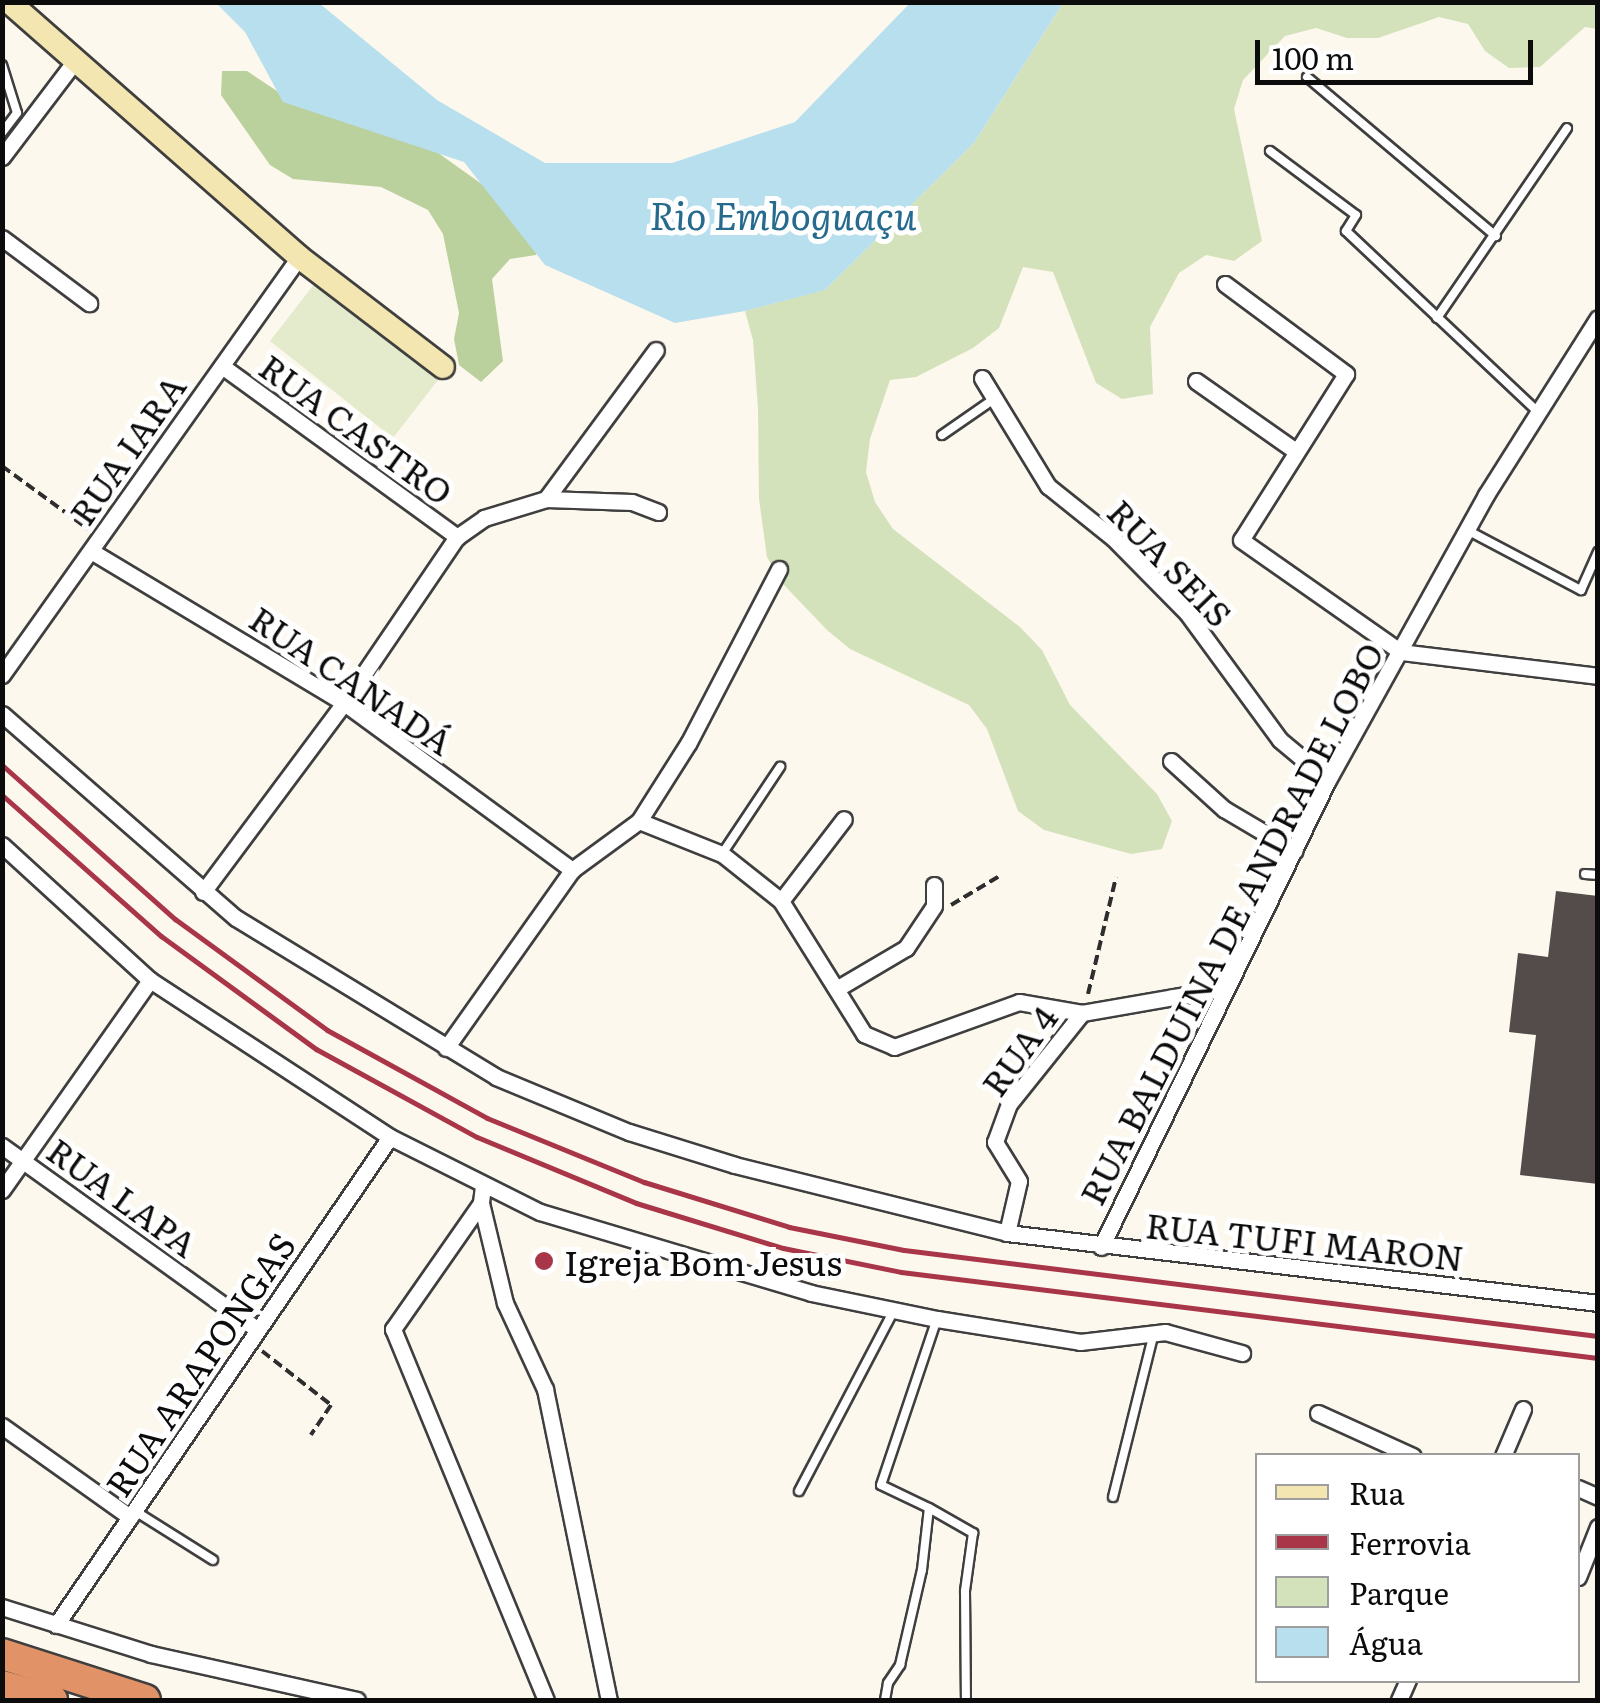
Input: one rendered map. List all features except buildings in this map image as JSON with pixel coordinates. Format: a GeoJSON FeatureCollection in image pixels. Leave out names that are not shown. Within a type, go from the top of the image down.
{"type":"FeatureCollection","features":[{"type":"Feature","properties":{"kind":"highway"},"geometry":{"type":"LineString","coordinates":[[2,1654],[145,1700]]}},
{"type":"Feature","properties":{"kind":"highway"},"geometry":{"type":"LineString","coordinates":[[2,1686],[52,1700]]}},
{"type":"Feature","properties":{"kind":"street"},"geometry":{"type":"LineString","coordinates":[[9,2],[299,257],[443,366]]}},
{"type":"Feature","properties":{"kind":"street"},"geometry":{"type":"LineString","coordinates":[[2,157],[76,61]]}},
{"type":"Feature","properties":{"kind":"street"},"geometry":{"type":"LineString","coordinates":[[2,238],[89,303]]}},
{"type":"Feature","properties":{"kind":"street","name":"RUA IARA"},"geometry":{"type":"LineString","coordinates":[[2,675],[299,257]]}},
{"type":"Feature","properties":{"kind":"street"},"geometry":{"type":"LineString","coordinates":[[1225,284],[1346,374],[1294,450],[1242,540],[1401,652],[1598,676]]}},
{"type":"Feature","properties":{"kind":"street","name":"RUA BALDUINA DE ANDRADE LOBO"},"geometry":{"type":"LineString","coordinates":[[1100,1247],[1328,780],[1468,530],[1598,318]]}},
{"type":"Feature","properties":{"kind":"street"},"geometry":{"type":"LineString","coordinates":[[546,500],[656,350]]}},
{"type":"Feature","properties":{"kind":"street","name":"RUA CASTRO"},"geometry":{"type":"LineString","coordinates":[[222,366],[457,537]]}},
{"type":"Feature","properties":{"kind":"street","name":"RUA SEIS"},"geometry":{"type":"LineString","coordinates":[[982,378],[1048,486],[1113,538],[1187,613],[1280,740],[1328,780]]}},
{"type":"Feature","properties":{"kind":"street"},"geometry":{"type":"LineString","coordinates":[[1196,381],[1294,450]]}},
{"type":"Feature","properties":{"kind":"street"},"geometry":{"type":"LineString","coordinates":[[204,892],[344,703],[457,537],[484,518],[546,500],[596,498],[632,502],[658,512]]}},
{"type":"Feature","properties":{"kind":"street","name":"RUA CANADÁ"},"geometry":{"type":"LineString","coordinates":[[96,544],[344,703],[572,870]]}},
{"type":"Feature","properties":{"kind":"street"},"geometry":{"type":"LineString","coordinates":[[446,1048],[572,870],[638,821],[689,742],[779,569]]}},
{"type":"Feature","properties":{"kind":"street","name":"RUA TUFI MARON"},"geometry":{"type":"LineString","coordinates":[[2,714],[236,918],[496,1077],[628,1132],[735,1166],[1006,1233],[1598,1303]]}},
{"type":"Feature","properties":{"kind":"street"},"geometry":{"type":"LineString","coordinates":[[1171,761],[1224,809],[1294,851]]}},
{"type":"Feature","properties":{"kind":"street"},"geometry":{"type":"LineString","coordinates":[[781,900],[844,819]]}},
{"type":"Feature","properties":{"kind":"street"},"geometry":{"type":"LineString","coordinates":[[638,821],[722,854],[781,900],[864,1034],[894,1047],[1019,1002],[1082,1013],[1225,988]]}},
{"type":"Feature","properties":{"kind":"street"},"geometry":{"type":"LineString","coordinates":[[2,845],[150,980],[482,1195],[811,1293],[1080,1342],[1165,1332],[1242,1353]]}},
{"type":"Feature","properties":{"kind":"street"},"geometry":{"type":"LineString","coordinates":[[838,988],[906,948],[934,906],[934,885]]}},
{"type":"Feature","properties":{"kind":"street"},"geometry":{"type":"LineString","coordinates":[[2,1190],[150,980]]}},
{"type":"Feature","properties":{"kind":"street","name":"RUA 4"},"geometry":{"type":"LineString","coordinates":[[1006,1233],[1019,1180],[995,1142],[1009,1104],[1082,1013]]}},
{"type":"Feature","properties":{"kind":"street","name":"RUA ARAPONGAS"},"geometry":{"type":"LineString","coordinates":[[56,1625],[390,1137]]}},
{"type":"Feature","properties":{"kind":"street","name":"RUA LAPA"},"geometry":{"type":"LineString","coordinates":[[2,1146],[254,1336]]}},
{"type":"Feature","properties":{"kind":"street"},"geometry":{"type":"LineString","coordinates":[[482,1195],[393,1330],[546,1700]]}},
{"type":"Feature","properties":{"kind":"street"},"geometry":{"type":"LineString","coordinates":[[482,1195],[505,1304],[546,1388],[609,1700]]}},
{"type":"Feature","properties":{"kind":"street"},"geometry":{"type":"LineString","coordinates":[[1505,1453],[1523,1408]]}},
{"type":"Feature","properties":{"kind":"street"},"geometry":{"type":"LineString","coordinates":[[1318,1413],[1405,1453]]}},
{"type":"Feature","properties":{"kind":"street"},"geometry":{"type":"LineString","coordinates":[[2,1426],[132,1514]]}},
{"type":"Feature","properties":{"kind":"street"},"geometry":{"type":"LineString","coordinates":[[1580,1573],[1598,1527]]}},
{"type":"Feature","properties":{"kind":"street"},"geometry":{"type":"LineString","coordinates":[[2,1607],[151,1654],[357,1700]]}},
{"type":"Feature","properties":{"kind":"lane"},"geometry":{"type":"LineString","coordinates":[[2,65],[18,113],[2,133]]}},
{"type":"Feature","properties":{"kind":"lane"},"geometry":{"type":"LineString","coordinates":[[1307,78],[1496,236]]}},
{"type":"Feature","properties":{"kind":"lane"},"geometry":{"type":"LineString","coordinates":[[1438,318],[1567,128]]}},
{"type":"Feature","properties":{"kind":"lane"},"geometry":{"type":"LineString","coordinates":[[1270,152],[1356,215],[1346,231],[1538,412]]}},
{"type":"Feature","properties":{"kind":"lane"},"geometry":{"type":"LineString","coordinates":[[942,435],[994,399]]}},
{"type":"Feature","properties":{"kind":"lane"},"geometry":{"type":"LineString","coordinates":[[1468,530],[1581,590],[1598,552]]}},
{"type":"Feature","properties":{"kind":"lane"},"geometry":{"type":"LineString","coordinates":[[722,854],[780,766]]}},
{"type":"Feature","properties":{"kind":"lane"},"geometry":{"type":"LineString","coordinates":[[1586,874],[1598,875]]}},
{"type":"Feature","properties":{"kind":"lane"},"geometry":{"type":"LineString","coordinates":[[798,1491],[894,1310]]}},
{"type":"Feature","properties":{"kind":"lane"},"geometry":{"type":"LineString","coordinates":[[937,1319],[880,1485],[973,1533],[965,1591],[966,1700]]}},
{"type":"Feature","properties":{"kind":"lane"},"geometry":{"type":"LineString","coordinates":[[1113,1497],[1154,1333]]}},
{"type":"Feature","properties":{"kind":"lane"},"geometry":{"type":"LineString","coordinates":[[885,1700],[888,1683],[900,1665],[918,1589],[928,1508]]}},
{"type":"Feature","properties":{"kind":"lane"},"geometry":{"type":"LineString","coordinates":[[132,1514],[213,1560]]}},
{"type":"Feature","properties":{"kind":"path"},"geometry":{"type":"LineString","coordinates":[[2,466],[96,544]]}},
{"type":"Feature","properties":{"kind":"path"},"geometry":{"type":"LineString","coordinates":[[934,906],[942,910],[998,877]]}},
{"type":"Feature","properties":{"kind":"path"},"geometry":{"type":"LineString","coordinates":[[1082,1013],[1116,878]]}},
{"type":"Feature","properties":{"kind":"path"},"geometry":{"type":"LineString","coordinates":[[254,1336],[331,1405],[311,1435]]}},
{"type":"Feature","properties":{"kind":"green space"},"geometry":{"type":"Polygon","coordinates":[[[1063,3],[1597,3],[1597,29],[1585,27],[1540,67],[1509,68],[1485,51],[1468,24],[1439,17],[1378,38],[1347,38],[1316,28],[1285,36],[1243,80],[1234,109],[1262,241],[1234,261],[1206,255],[1179,273],[1150,327],[1153,394],[1122,399],[1096,383],[1053,272],[1023,267],[999,328],[973,348],[916,377],[890,380],[870,439],[866,472],[875,502],[893,529],[1020,627],[1042,650],[1070,705],[1157,794],[1172,821],[1162,849],[1131,854],[1044,830],[1018,811],[987,729],[969,705],[850,649],[827,630],[783,584],[767,557],[759,499],[753,340],[745,311],[826,289],[974,143],[1063,3]]]}},
{"type":"Feature","properties":{"kind":"green space"},"geometry":{"type":"Polygon","coordinates":[[[222,71],[247,71],[292,101],[427,145],[539,225],[536,255],[510,259],[492,279],[503,361],[481,382],[459,365],[454,339],[459,313],[443,234],[428,210],[381,187],[293,179],[270,165],[221,95],[222,71]]]}},
{"type":"Feature","properties":{"kind":"green space"},"geometry":{"type":"Polygon","coordinates":[[[315,283],[438,380],[393,438],[270,341],[315,283]]]}},
{"type":"Feature","properties":{"kind":"water","name":"Rio Emboguaçu"},"geometry":{"type":"Polygon","coordinates":[[[216,3],[319,3],[437,100],[545,163],[672,163],[795,122],[910,3],[1063,3],[974,143],[825,290],[745,311],[675,323],[545,265],[464,162],[283,102],[245,32],[216,3]]]}},
{"type":"Feature","properties":{"kind":"railway"},"geometry":{"type":"LineString","coordinates":[[2,765],[175,919],[327,1030],[487,1118],[644,1182],[789,1227],[904,1250],[1598,1336]]}},
{"type":"Feature","properties":{"kind":"railway"},"geometry":{"type":"LineString","coordinates":[[2,795],[161,936],[316,1049],[477,1137],[636,1203],[783,1248],[901,1272],[1598,1358]]}},
{"type":"Feature","properties":{"kind":"place","name":"Igreja Bom Jesus"},"geometry":{"type":"Point","coordinates":[544,1261]}}]}
